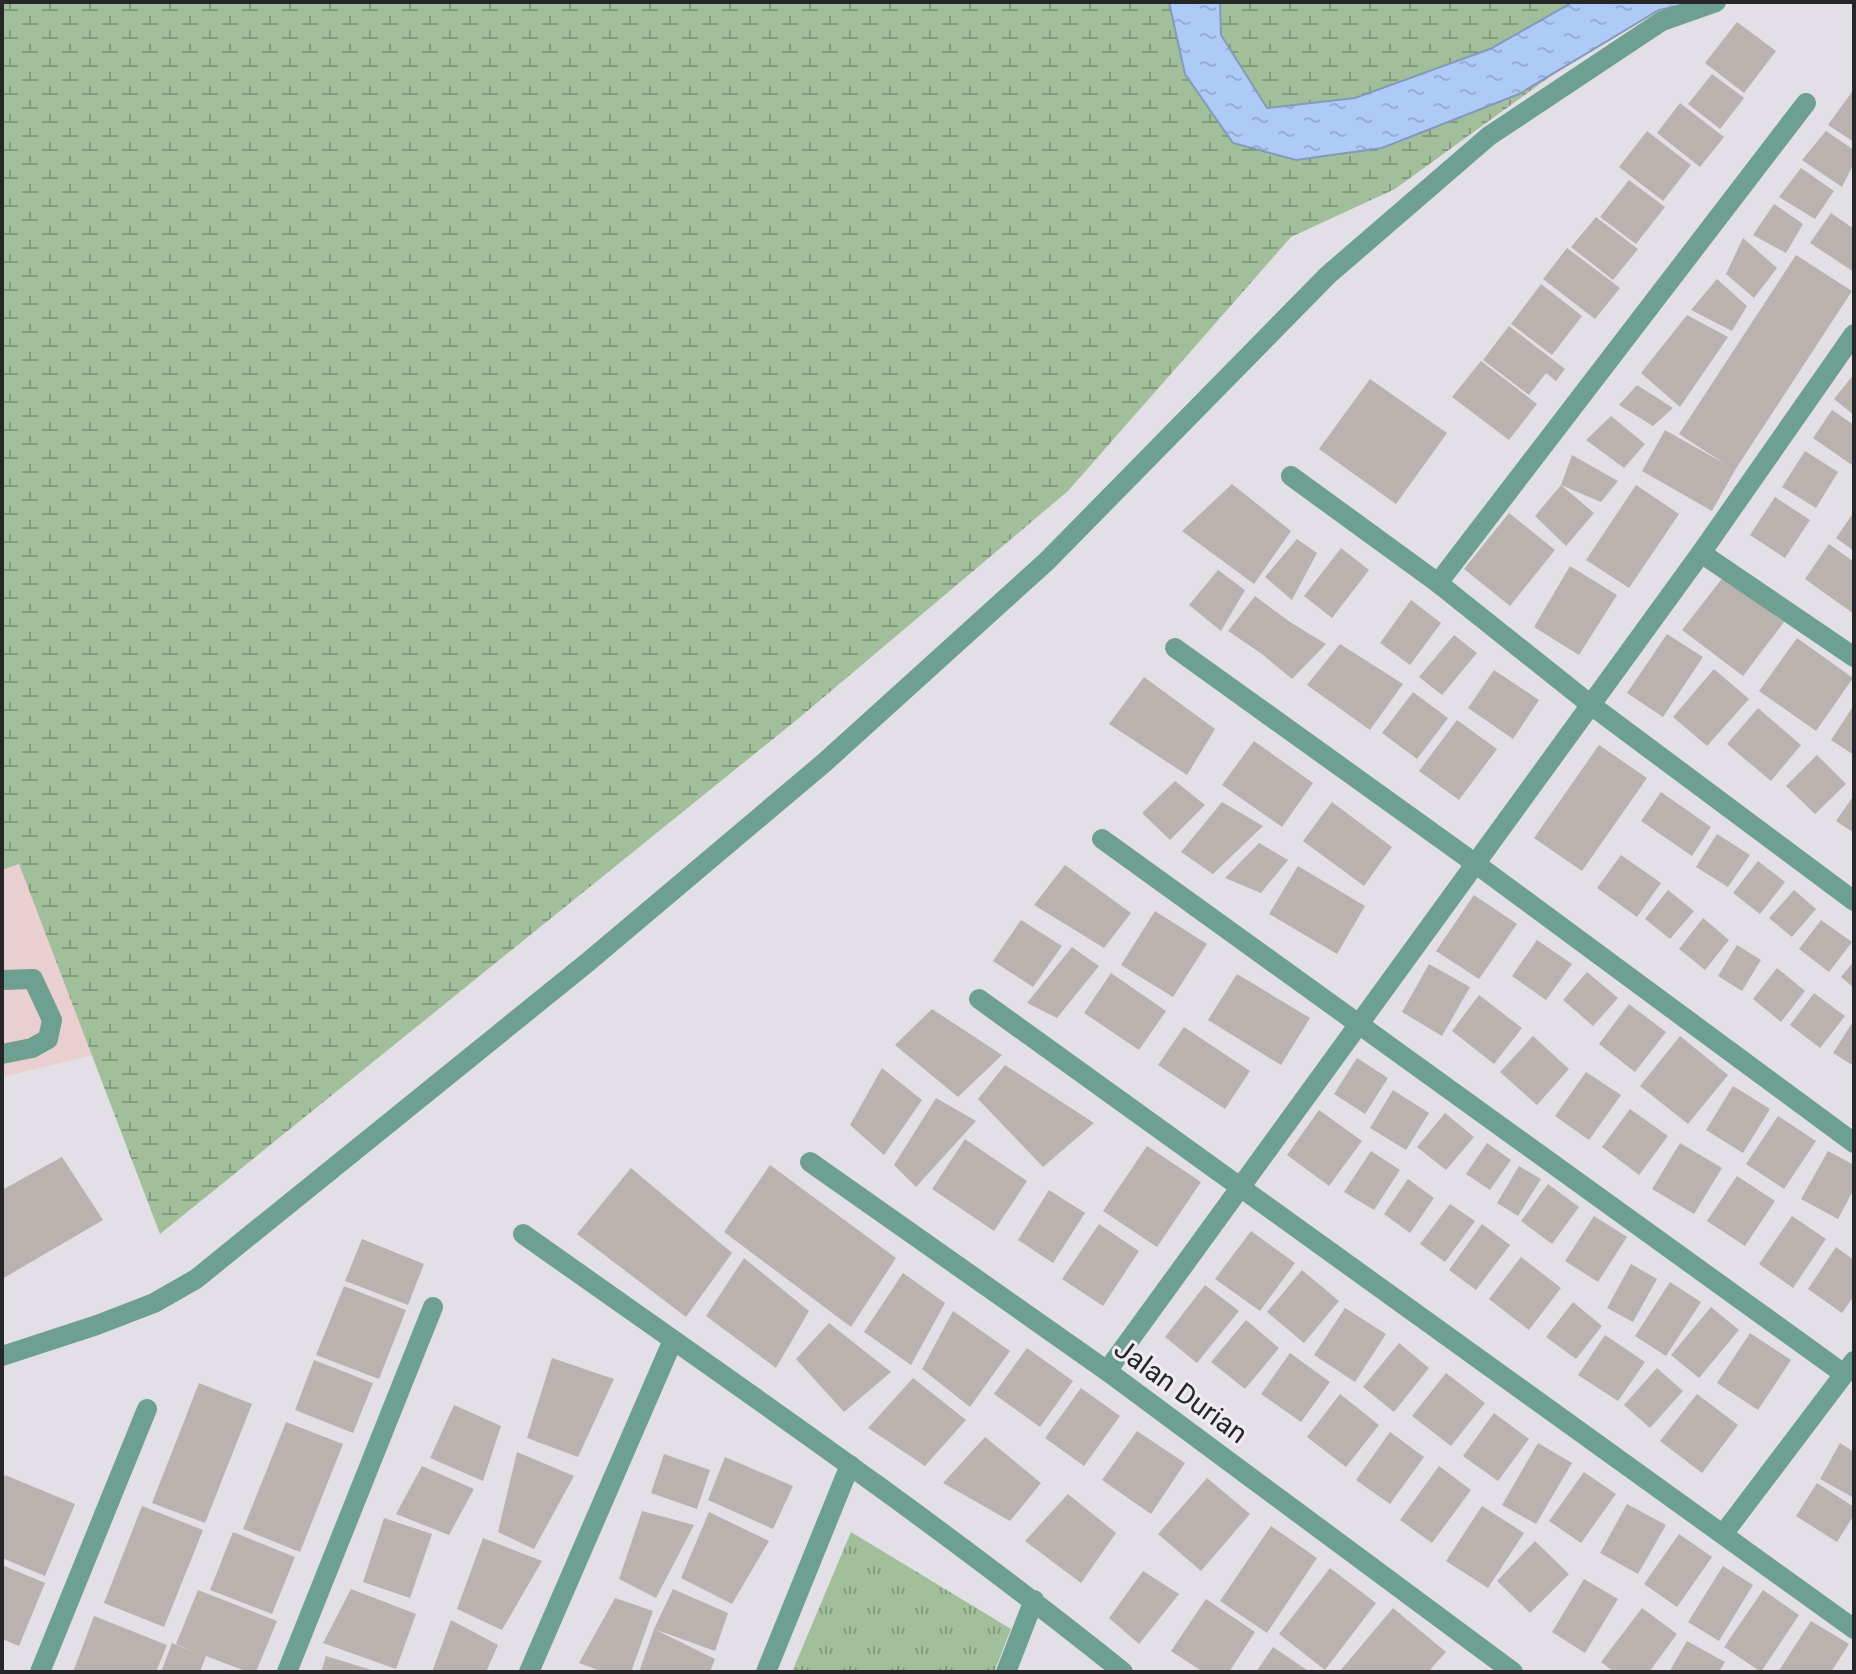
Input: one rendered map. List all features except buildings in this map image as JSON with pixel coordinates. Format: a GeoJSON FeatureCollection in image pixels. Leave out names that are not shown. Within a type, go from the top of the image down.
{"type":"FeatureCollection","features":[{"type":"Feature","properties":{"kind":"street"},"geometry":{"type":"LineString","coordinates":[[2,1356],[154,1303],[196,1279],[588,962],[825,762],[1047,561],[1328,275],[1489,136],[1662,21],[1716,2]]}},
{"type":"Feature","properties":{"kind":"street"},"geometry":{"type":"LineString","coordinates":[[1438,583],[1806,103]]}},
{"type":"Feature","properties":{"kind":"street"},"geometry":{"type":"LineString","coordinates":[[1107,1371],[1701,553],[1854,334]]}},
{"type":"Feature","properties":{"kind":"street"},"geometry":{"type":"LineString","coordinates":[[1291,476],[1438,583],[1591,705],[1854,901]]}},
{"type":"Feature","properties":{"kind":"street"},"geometry":{"type":"LineString","coordinates":[[1701,553],[1854,657]]}},
{"type":"Feature","properties":{"kind":"street"},"geometry":{"type":"LineString","coordinates":[[1175,648],[1476,864],[1854,1143]]}},
{"type":"Feature","properties":{"kind":"street"},"geometry":{"type":"LineString","coordinates":[[1102,839],[1849,1368],[1724,1533]]}},
{"type":"Feature","properties":{"kind":"street"},"geometry":{"type":"LineString","coordinates":[[2,980],[33,979],[52,1020],[48,1039],[32,1048],[2,1054]]}},
{"type":"Feature","properties":{"kind":"street"},"geometry":{"type":"LineString","coordinates":[[979,999],[1854,1629]]}},
{"type":"Feature","properties":{"kind":"street","name":"Jalan Durian"},"geometry":{"type":"LineString","coordinates":[[810,1162],[1107,1371],[1513,1672]]}},
{"type":"Feature","properties":{"kind":"street"},"geometry":{"type":"LineString","coordinates":[[523,1234],[850,1465],[1034,1600],[1123,1672]]}},
{"type":"Feature","properties":{"kind":"street"},"geometry":{"type":"LineString","coordinates":[[287,1672],[433,1307]]}},
{"type":"Feature","properties":{"kind":"street"},"geometry":{"type":"LineString","coordinates":[[529,1672],[673,1340]]}},
{"type":"Feature","properties":{"kind":"street"},"geometry":{"type":"LineString","coordinates":[[40,1672],[147,1409]]}},
{"type":"Feature","properties":{"kind":"street"},"geometry":{"type":"LineString","coordinates":[[766,1672],[850,1465]]}},
{"type":"Feature","properties":{"kind":"street"},"geometry":{"type":"LineString","coordinates":[[1006,1672],[1034,1600]]}},
{"type":"Feature","properties":{"kind":"shaded area"},"geometry":{"type":"Polygon","coordinates":[[[19,863],[93,1055],[2,1077],[2,870],[19,863]]]}},
{"type":"Feature","properties":{"kind":"green space"},"geometry":{"type":"Polygon","coordinates":[[[2,2],[1653,2],[1395,189],[1291,237],[1068,491],[799,718],[160,1234],[19,864],[2,870],[2,2]]]}},
{"type":"Feature","properties":{"kind":"green space"},"geometry":{"type":"Polygon","coordinates":[[[851,1532],[1011,1629],[994,1672],[792,1672],[851,1532]]]}},
{"type":"Feature","properties":{"kind":"water"},"geometry":{"type":"Polygon","coordinates":[[[1169,2],[1220,2],[1221,35],[1267,108],[1355,98],[1490,49],[1573,2],[1700,2],[1659,10],[1519,94],[1382,148],[1296,160],[1233,143],[1185,74],[1169,2]]]}}]}
